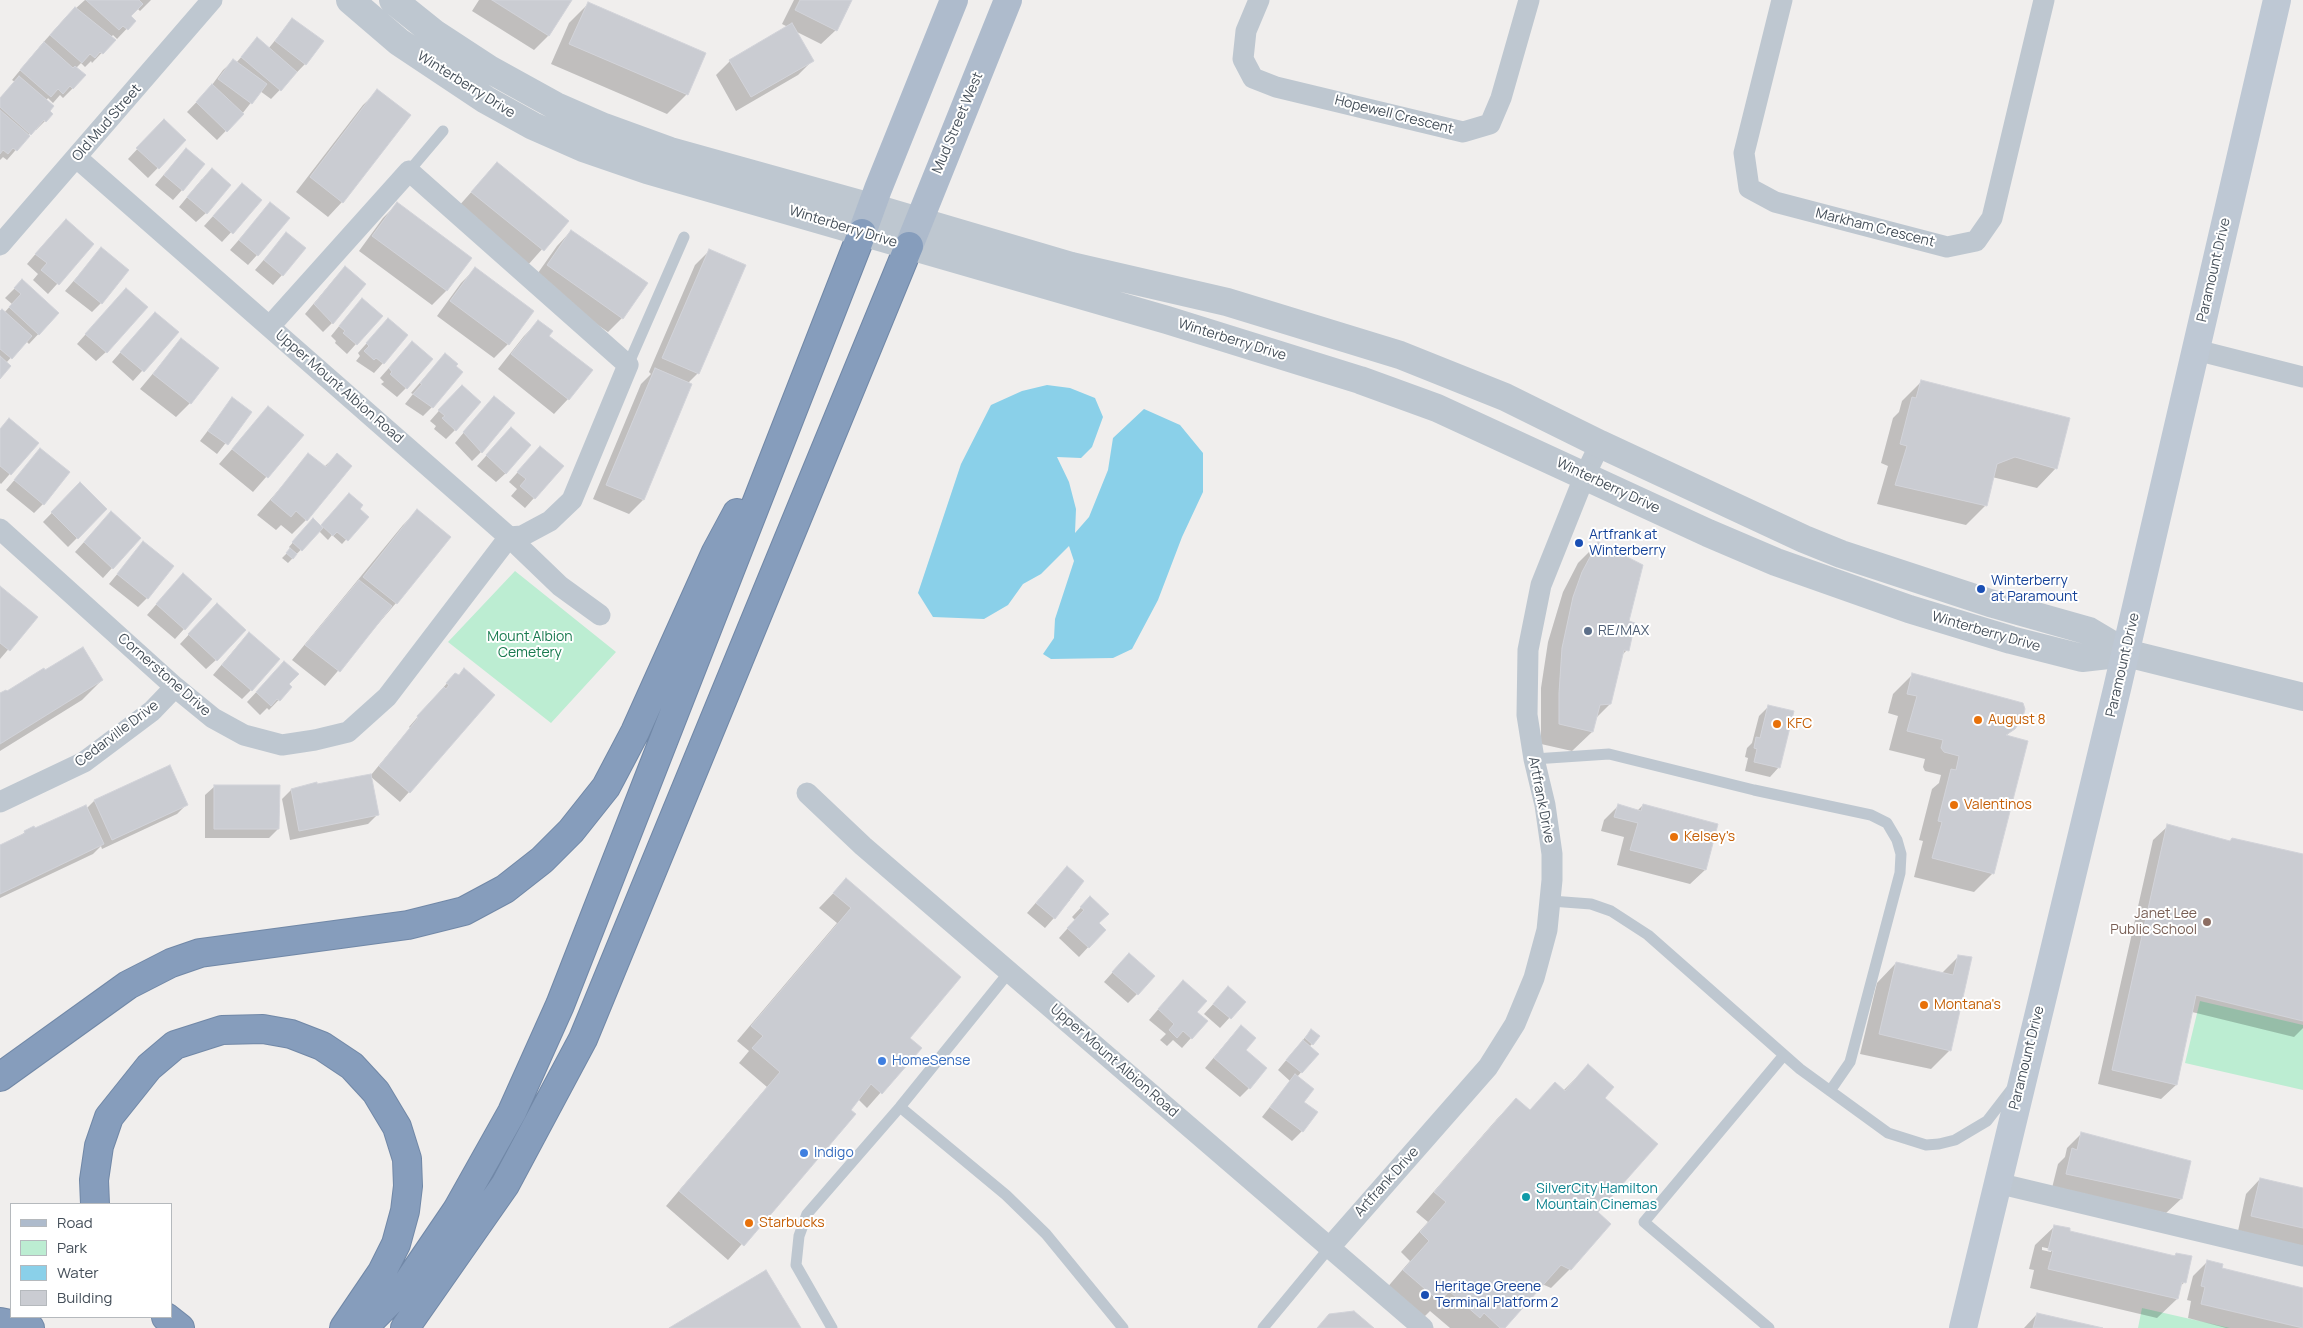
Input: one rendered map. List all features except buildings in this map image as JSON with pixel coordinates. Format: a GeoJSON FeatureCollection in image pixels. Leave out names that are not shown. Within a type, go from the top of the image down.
{"type":"FeatureCollection","features":[{"type":"Feature","properties":{"kind":"highway"},"geometry":{"type":"LineString","coordinates":[[364,1328],[406,1285],[457,1210],[512,1112],[560,1005],[862,233]]}},
{"type":"Feature","properties":{"kind":"highway"},"geometry":{"type":"LineString","coordinates":[[405,1328],[505,1186],[583,1039],[909,246]]}},
{"type":"Feature","properties":{"kind":"highway"},"geometry":{"type":"LineString","coordinates":[[0,1077],[128,985],[171,963],[207,951],[408,926],[464,911],[505,889],[542,860],[571,832],[606,787],[635,732],[716,552],[804,382]]}},
{"type":"Feature","properties":{"kind":"highway"},"geometry":{"type":"LineString","coordinates":[[95,1203],[94,1180],[99,1146],[109,1117],[149,1067],[175,1045],[222,1030],[264,1029],[291,1034],[322,1046],[352,1066],[376,1092],[398,1127],[407,1159],[408,1186],[405,1211],[396,1244],[382,1272],[344,1328]]}},
{"type":"Feature","properties":{"kind":"highway"},"geometry":{"type":"LineString","coordinates":[[167,1318],[180,1328]]}},
{"type":"Feature","properties":{"kind":"highway"},"geometry":{"type":"LineString","coordinates":[[0,1322],[30,1328]]}},
{"type":"Feature","properties":{"kind":"main road"},"geometry":{"type":"LineString","coordinates":[[862,233],[871,206],[954,0]]}},
{"type":"Feature","properties":{"kind":"main road","name":"Mud Street West"},"geometry":{"type":"LineString","coordinates":[[909,246],[1008,0]]}},
{"type":"Feature","properties":{"kind":"main road","name":"Paramount Drive"},"geometry":{"type":"LineString","coordinates":[[1963,1328],[2126,653],[2277,0]]}},
{"type":"Feature","properties":{"kind":"street","name":"Old Mud Street"},"geometry":{"type":"LineString","coordinates":[[0,246],[78,158],[212,0]]}},
{"type":"Feature","properties":{"kind":"street","name":"Winterberry Drive"},"geometry":{"type":"LineString","coordinates":[[350,0],[399,42],[486,100],[533,126],[583,148],[647,170],[1167,320],[1360,380],[1437,408],[1708,533],[1767,558],[1909,609],[2011,640],[2082,658],[2126,653]]}},
{"type":"Feature","properties":{"kind":"street","name":"Winterberry Drive"},"geometry":{"type":"LineString","coordinates":[[392,0],[434,33],[489,69],[556,106],[604,127],[670,150],[871,206],[1071,266],[1227,302],[1400,355],[1505,397],[1600,444],[1832,550],[1990,604],[2088,630],[2126,653],[2303,696]]}},
{"type":"Feature","properties":{"kind":"street","name":"Hopewell Crescent"},"geometry":{"type":"LineString","coordinates":[[1259,0],[1246,31],[1243,59],[1253,78],[1276,86],[1463,132],[1490,124],[1501,98],[1529,0]]}},
{"type":"Feature","properties":{"kind":"street","name":"Markham Crescent"},"geometry":{"type":"LineString","coordinates":[[1782,0],[1744,153],[1749,188],[1775,202],[1947,247],[1976,241],[1992,218],[2044,0]]}},
{"type":"Feature","properties":{"kind":"street","name":"Upper Mount Albion Road"},"geometry":{"type":"LineString","coordinates":[[78,158],[509,537],[560,586],[600,615]]}},
{"type":"Feature","properties":{"kind":"street"},"geometry":{"type":"LineString","coordinates":[[270,326],[409,171],[628,366],[572,500],[550,522],[522,536],[509,537]]}},
{"type":"Feature","properties":{"kind":"street"},"geometry":{"type":"LineString","coordinates":[[2196,350],[2303,377]]}},
{"type":"Feature","properties":{"kind":"street","name":"Artfrank Drive"},"geometry":{"type":"LineString","coordinates":[[1330,1247],[1473,1086],[1502,1046],[1515,1024],[1534,978],[1547,930],[1552,880],[1549,829],[1528,723],[1526,694],[1531,628],[1544,578],[1585,475],[1600,444]]}},
{"type":"Feature","properties":{"kind":"street","name":"Cornerstone Drive"},"geometry":{"type":"LineString","coordinates":[[0,529],[175,687],[213,718],[244,735],[282,745],[348,732],[387,697],[509,537]]}},
{"type":"Feature","properties":{"kind":"street","name":"Cedarville Drive"},"geometry":{"type":"LineString","coordinates":[[0,802],[84,762],[152,711],[175,687]]}},
{"type":"Feature","properties":{"kind":"street","name":"Upper Mount Albion Road"},"geometry":{"type":"LineString","coordinates":[[807,793],[864,846],[1423,1328]]}},
{"type":"Feature","properties":{"kind":"street"},"geometry":{"type":"LineString","coordinates":[[1997,1183],[2303,1256]]}},
{"type":"Feature","properties":{"kind":"lane"},"geometry":{"type":"LineString","coordinates":[[409,171],[443,132]]}},
{"type":"Feature","properties":{"kind":"lane"},"geometry":{"type":"LineString","coordinates":[[628,366],[684,237]]}},
{"type":"Feature","properties":{"kind":"lane"},"geometry":{"type":"LineString","coordinates":[[1534,759],[1610,754],[1754,790],[1871,815],[1887,823],[1897,840],[1901,854],[1900,873],[1850,1062],[1830,1091]]}},
{"type":"Feature","properties":{"kind":"lane"},"geometry":{"type":"LineString","coordinates":[[1551,900],[1591,904],[1611,911],[1648,935],[1784,1055],[1888,1133],[1917,1143],[1939,1144],[1955,1140],[1987,1121],[2024,1073]]}},
{"type":"Feature","properties":{"kind":"lane"},"geometry":{"type":"LineString","coordinates":[[832,1328],[796,1265],[799,1236],[807,1214],[900,1107],[1010,971]]}},
{"type":"Feature","properties":{"kind":"lane"},"geometry":{"type":"LineString","coordinates":[[1766,1327],[1644,1222],[1784,1055]]}},
{"type":"Feature","properties":{"kind":"lane"},"geometry":{"type":"LineString","coordinates":[[900,1107],[1000,1190],[1046,1234],[1122,1328]]}},
{"type":"Feature","properties":{"kind":"lane"},"geometry":{"type":"LineString","coordinates":[[1263,1328],[1330,1247]]}},
{"type":"Feature","properties":{"kind":"green space","name":"Mount Albion Cemetery"},"geometry":{"type":"Polygon","coordinates":[[[515,571],[616,652],[551,723],[448,642],[515,571]]]}},
{"type":"Feature","properties":{"kind":"green space"},"geometry":{"type":"Polygon","coordinates":[[[2200,1001],[2303,1025],[2303,1090],[2185,1063],[2200,1001]]]}},
{"type":"Feature","properties":{"kind":"green space"},"geometry":{"type":"Polygon","coordinates":[[[2142,1308],[2230,1328],[2138,1328],[2142,1308]]]}},
{"type":"Feature","properties":{"kind":"water"},"geometry":{"type":"Polygon","coordinates":[[[1047,385],[1070,388],[1095,398],[1103,417],[1092,447],[1081,458],[1057,457],[1069,482],[1076,509],[1075,533],[1089,517],[1108,470],[1113,438],[1144,409],[1180,425],[1203,453],[1203,492],[1182,537],[1158,600],[1132,649],[1113,658],[1051,659],[1043,654],[1054,638],[1055,619],[1074,561],[1069,546],[1041,574],[1023,584],[1008,605],[984,619],[933,617],[918,593],[961,464],[991,405],[1022,391],[1047,385]]]}},
{"type":"Feature","properties":{"kind":"place","name":"Artfrank at Winterberry"},"geometry":{"type":"Point","coordinates":[1579,543]}},
{"type":"Feature","properties":{"kind":"place","name":"Winterberry at Paramount"},"geometry":{"type":"Point","coordinates":[1981,589]}},
{"type":"Feature","properties":{"kind":"place","name":"RE/MAX"},"geometry":{"type":"Point","coordinates":[1588,631]}},
{"type":"Feature","properties":{"kind":"place","name":"August 8"},"geometry":{"type":"Point","coordinates":[1978,720]}},
{"type":"Feature","properties":{"kind":"place","name":"KFC"},"geometry":{"type":"Point","coordinates":[1777,724]}},
{"type":"Feature","properties":{"kind":"place","name":"Valentinos"},"geometry":{"type":"Point","coordinates":[1954,805]}},
{"type":"Feature","properties":{"kind":"place","name":"Kelsey's"},"geometry":{"type":"Point","coordinates":[1674,837]}},
{"type":"Feature","properties":{"kind":"place","name":"Janet Lee Public School"},"geometry":{"type":"Point","coordinates":[2207,922]}},
{"type":"Feature","properties":{"kind":"place","name":"Montana's"},"geometry":{"type":"Point","coordinates":[1924,1005]}},
{"type":"Feature","properties":{"kind":"place","name":"HomeSense"},"geometry":{"type":"Point","coordinates":[882,1061]}},
{"type":"Feature","properties":{"kind":"place","name":"Indigo"},"geometry":{"type":"Point","coordinates":[804,1153]}},
{"type":"Feature","properties":{"kind":"place","name":"SilverCity Hamilton Mountain Cinemas"},"geometry":{"type":"Point","coordinates":[1526,1197]}},
{"type":"Feature","properties":{"kind":"place","name":"Starbucks"},"geometry":{"type":"Point","coordinates":[749,1223]}},
{"type":"Feature","properties":{"kind":"place","name":"Heritage Greene Terminal Platform 2"},"geometry":{"type":"Point","coordinates":[1425,1295]}}]}
